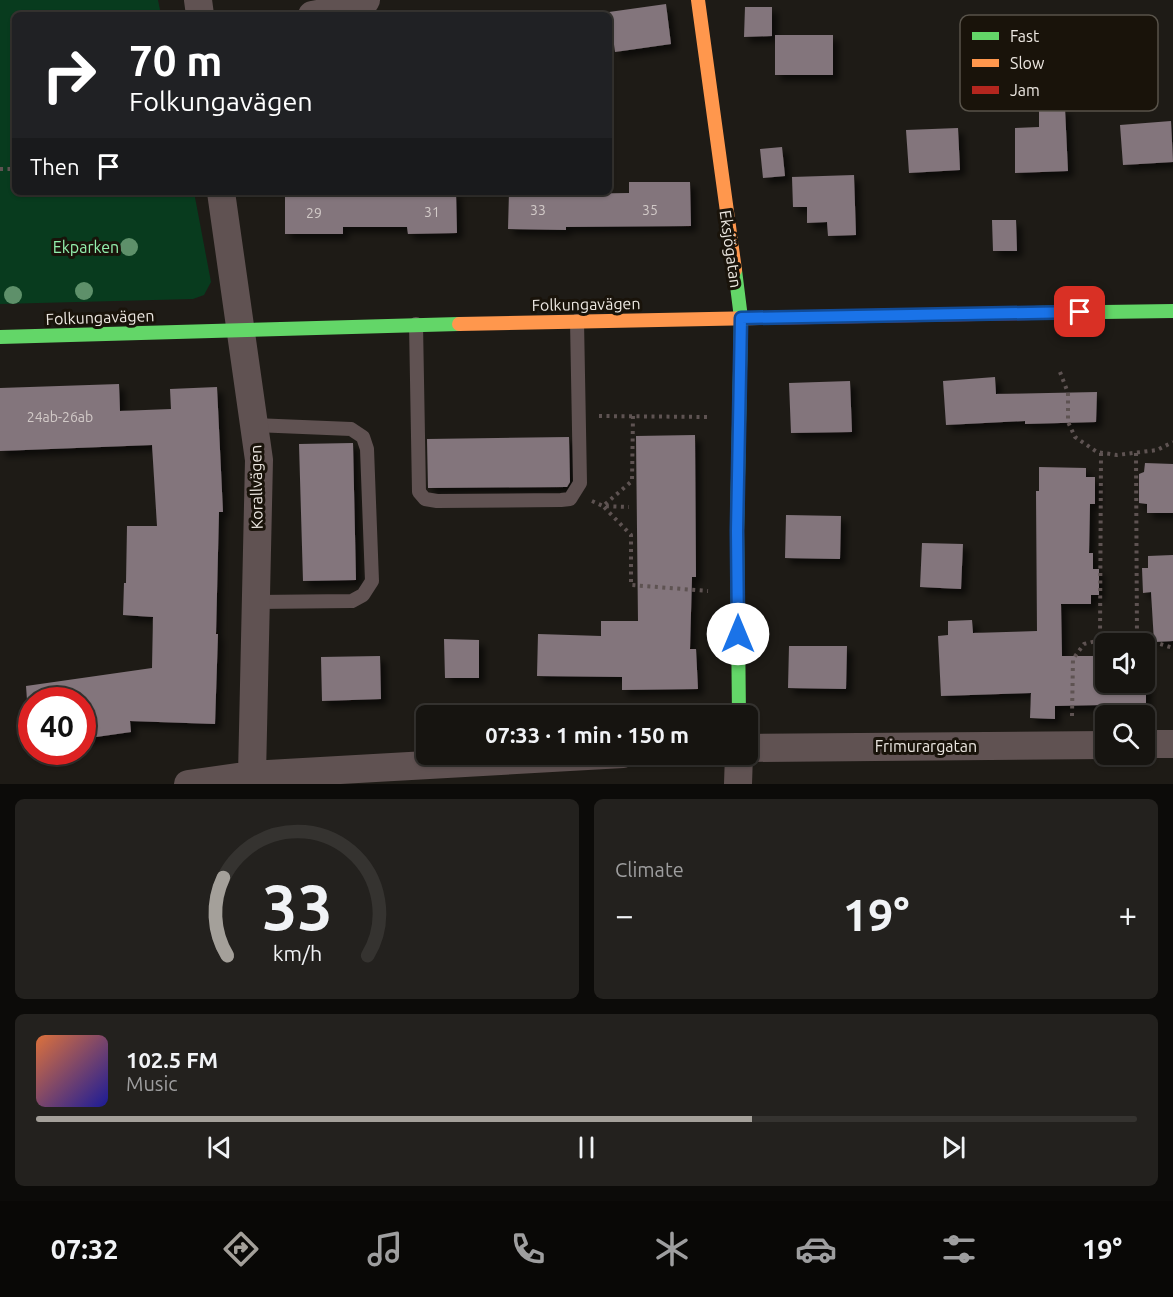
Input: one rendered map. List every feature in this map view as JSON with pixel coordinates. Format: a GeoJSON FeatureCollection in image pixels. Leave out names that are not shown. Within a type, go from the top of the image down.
{"type":"FeatureCollection","features":[{"type":"Feature","properties":{"kind":"street"},"geometry":{"type":"LineString","coordinates":[[329,12],[362,6],[366,0]]}},
{"type":"Feature","properties":{"kind":"street","name":"Eksjögatan"},"geometry":{"type":"LineString","coordinates":[[698,0],[741,318],[739,705]]}},
{"type":"Feature","properties":{"kind":"street","name":"Korallvägen"},"geometry":{"type":"LineString","coordinates":[[221,195],[259,460],[251,779]]}},
{"type":"Feature","properties":{"kind":"street","name":"Folkungavägen"},"geometry":{"type":"LineString","coordinates":[[0,337],[416,324],[1173,311]]}},
{"type":"Feature","properties":{"kind":"street"},"geometry":{"type":"LineString","coordinates":[[1155,744],[1173,744]]}},
{"type":"Feature","properties":{"kind":"street","name":"Frimurargatan"},"geometry":{"type":"LineString","coordinates":[[758,748],[1095,745]]}},
{"type":"Feature","properties":{"kind":"street"},"geometry":{"type":"LineString","coordinates":[[188,784],[459,765]]}},
{"type":"Feature","properties":{"kind":"street"},"geometry":{"type":"LineString","coordinates":[[738,784],[739,765]]}},
{"type":"Feature","properties":{"kind":"lane"},"geometry":{"type":"LineString","coordinates":[[416,324],[419,492],[425,499],[437,501],[561,500],[570,499],[580,483],[577,321]]}},
{"type":"Feature","properties":{"kind":"lane"},"geometry":{"type":"LineString","coordinates":[[254,425],[351,429],[363,437],[367,449],[372,581],[363,595],[352,601],[256,602]]}},
{"type":"Feature","properties":{"kind":"path"},"geometry":{"type":"LineString","coordinates":[[1060,372],[1068,393],[1068,422],[1075,437],[1097,452],[1117,455],[1136,453],[1157,450],[1173,442]]}},
{"type":"Feature","properties":{"kind":"path"},"geometry":{"type":"LineString","coordinates":[[579,416],[739,417]]}},
{"type":"Feature","properties":{"kind":"path"},"geometry":{"type":"LineString","coordinates":[[603,506],[632,481],[633,416]]}},
{"type":"Feature","properties":{"kind":"path"},"geometry":{"type":"LineString","coordinates":[[1100,633],[1101,453]]}},
{"type":"Feature","properties":{"kind":"path"},"geometry":{"type":"LineString","coordinates":[[1136,453],[1137,633]]}},
{"type":"Feature","properties":{"kind":"path"},"geometry":{"type":"LineString","coordinates":[[575,492],[603,506],[632,536],[631,585],[738,593]]}},
{"type":"Feature","properties":{"kind":"path"},"geometry":{"type":"LineString","coordinates":[[603,506],[629,507]]}},
{"type":"Feature","properties":{"kind":"path"},"geometry":{"type":"LineString","coordinates":[[1072,745],[1073,659],[1084,644],[1095,641]]}},
{"type":"Feature","properties":{"kind":"path"},"geometry":{"type":"LineString","coordinates":[[1155,643],[1173,648]]}},
{"type":"Feature","properties":{"kind":"green space","name":"Ekparken"},"geometry":{"type":"Polygon","coordinates":[[[0,0],[158,0],[160,12],[12,12],[12,195],[195,195],[211,282],[204,295],[193,299],[0,304],[0,0]]]}},
{"type":"Feature","properties":{"kind":"building"},"geometry":{"type":"Polygon","coordinates":[[[666,4],[671,44],[615,52],[612,37],[612,12],[609,12],[666,4]]]}},
{"type":"Feature","properties":{"kind":"building"},"geometry":{"type":"Polygon","coordinates":[[[745,7],[772,7],[772,36],[744,37],[745,7]]]}},
{"type":"Feature","properties":{"kind":"building"},"geometry":{"type":"Polygon","coordinates":[[[775,35],[833,35],[833,75],[775,75],[775,35]]]}},
{"type":"Feature","properties":{"kind":"building"},"geometry":{"type":"Polygon","coordinates":[[[1039,111],[1065,111],[1068,171],[1015,173],[1015,128],[1039,127],[1039,111]]]}},
{"type":"Feature","properties":{"kind":"building"},"geometry":{"type":"Polygon","coordinates":[[[1171,121],[1173,162],[1123,165],[1120,125],[1171,121]]]}},
{"type":"Feature","properties":{"kind":"building"},"geometry":{"type":"Polygon","coordinates":[[[958,128],[960,170],[909,173],[906,130],[958,128]]]}},
{"type":"Feature","properties":{"kind":"building"},"geometry":{"type":"Polygon","coordinates":[[[782,147],[785,176],[763,178],[760,149],[782,147]]]}},
{"type":"Feature","properties":{"kind":"building"},"geometry":{"type":"Polygon","coordinates":[[[854,175],[856,235],[828,236],[827,222],[807,223],[807,207],[793,207],[792,177],[854,175]]]}},
{"type":"Feature","properties":{"kind":"building"},"geometry":{"type":"Polygon","coordinates":[[[629,182],[690,182],[691,226],[566,227],[566,230],[508,229],[509,195],[629,193],[629,182]]]}},
{"type":"Feature","properties":{"kind":"building"},"geometry":{"type":"Polygon","coordinates":[[[285,195],[456,195],[457,233],[408,234],[407,227],[343,227],[343,234],[285,234],[285,195]]]}},
{"type":"Feature","properties":{"kind":"building"},"geometry":{"type":"Polygon","coordinates":[[[992,220],[1016,220],[1017,251],[993,251],[992,220]]]}},
{"type":"Feature","properties":{"kind":"building"},"geometry":{"type":"Polygon","coordinates":[[[995,377],[996,394],[1097,392],[1096,422],[1025,424],[1025,421],[946,425],[943,381],[995,377]]]}},
{"type":"Feature","properties":{"kind":"building"},"geometry":{"type":"Polygon","coordinates":[[[850,381],[852,432],[791,433],[789,383],[850,381]]]}},
{"type":"Feature","properties":{"kind":"building"},"geometry":{"type":"Polygon","coordinates":[[[119,384],[120,411],[171,409],[170,389],[217,387],[223,512],[219,512],[215,724],[130,721],[131,732],[96,737],[96,687],[26,687],[152,668],[153,617],[123,615],[127,526],[157,526],[152,445],[0,451],[0,388],[119,384]]]}},
{"type":"Feature","properties":{"kind":"building"},"geometry":{"type":"Polygon","coordinates":[[[695,435],[696,577],[692,577],[690,649],[696,649],[698,689],[622,690],[622,677],[537,676],[538,634],[601,636],[601,621],[638,621],[636,436],[695,435]]]}},
{"type":"Feature","properties":{"kind":"building"},"geometry":{"type":"Polygon","coordinates":[[[569,437],[570,482],[567,487],[428,488],[427,439],[569,437]]]}},
{"type":"Feature","properties":{"kind":"building"},"geometry":{"type":"Polygon","coordinates":[[[353,443],[356,580],[303,581],[299,444],[353,443]]]}},
{"type":"Feature","properties":{"kind":"building"},"geometry":{"type":"Polygon","coordinates":[[[1145,463],[1173,464],[1173,513],[1147,513],[1147,504],[1139,503],[1139,474],[1144,472],[1145,463]]]}},
{"type":"Feature","properties":{"kind":"building"},"geometry":{"type":"Polygon","coordinates":[[[1039,467],[1086,468],[1086,477],[1095,477],[1095,504],[1090,504],[1089,553],[1093,553],[1093,569],[1099,569],[1099,595],[1091,595],[1091,604],[1061,604],[1062,656],[1095,656],[1095,693],[1146,693],[1146,704],[1055,706],[1055,719],[1030,718],[1031,693],[941,696],[938,636],[948,635],[948,621],[972,620],[973,633],[1037,631],[1036,491],[1039,491],[1039,467]]]}},
{"type":"Feature","properties":{"kind":"building"},"geometry":{"type":"Polygon","coordinates":[[[786,515],[841,516],[840,559],[785,558],[786,515]]]}},
{"type":"Feature","properties":{"kind":"building"},"geometry":{"type":"Polygon","coordinates":[[[922,543],[963,544],[961,589],[920,587],[922,543]]]}},
{"type":"Feature","properties":{"kind":"building"},"geometry":{"type":"Polygon","coordinates":[[[1173,555],[1173,641],[1155,642],[1151,592],[1143,593],[1142,568],[1148,568],[1148,556],[1173,555]]]}},
{"type":"Feature","properties":{"kind":"building"},"geometry":{"type":"Polygon","coordinates":[[[444,639],[479,640],[479,678],[445,678],[444,639]]]}},
{"type":"Feature","properties":{"kind":"building"},"geometry":{"type":"Polygon","coordinates":[[[789,646],[847,646],[846,689],[788,688],[789,646]]]}},
{"type":"Feature","properties":{"kind":"building"},"geometry":{"type":"Polygon","coordinates":[[[380,656],[381,699],[322,701],[321,657],[380,656]]]}},
{"type":"Feature","properties":{"kind":"traffic: fast"},"geometry":{"type":"LineString","coordinates":[[735,270],[741,318],[737,531],[739,705]]}},
{"type":"Feature","properties":{"kind":"traffic: fast"},"geometry":{"type":"LineString","coordinates":[[1033,313],[1173,311]]}},
{"type":"Feature","properties":{"kind":"traffic: fast"},"geometry":{"type":"LineString","coordinates":[[0,337],[459,324]]}},
{"type":"Feature","properties":{"kind":"traffic: slow"},"geometry":{"type":"LineString","coordinates":[[698,0],[735,270]]}},
{"type":"Feature","properties":{"kind":"traffic: slow"},"geometry":{"type":"LineString","coordinates":[[459,324],[759,318]]}},
{"type":"Feature","properties":{"kind":"traffic: jam"},"geometry":{"type":"LineString","coordinates":[[759,318],[1033,313]]}},
{"type":"Feature","properties":{"kind":"route"},"geometry":{"type":"LineString","coordinates":[[738,634],[737,531],[741,318],[1080,312]]}}]}
